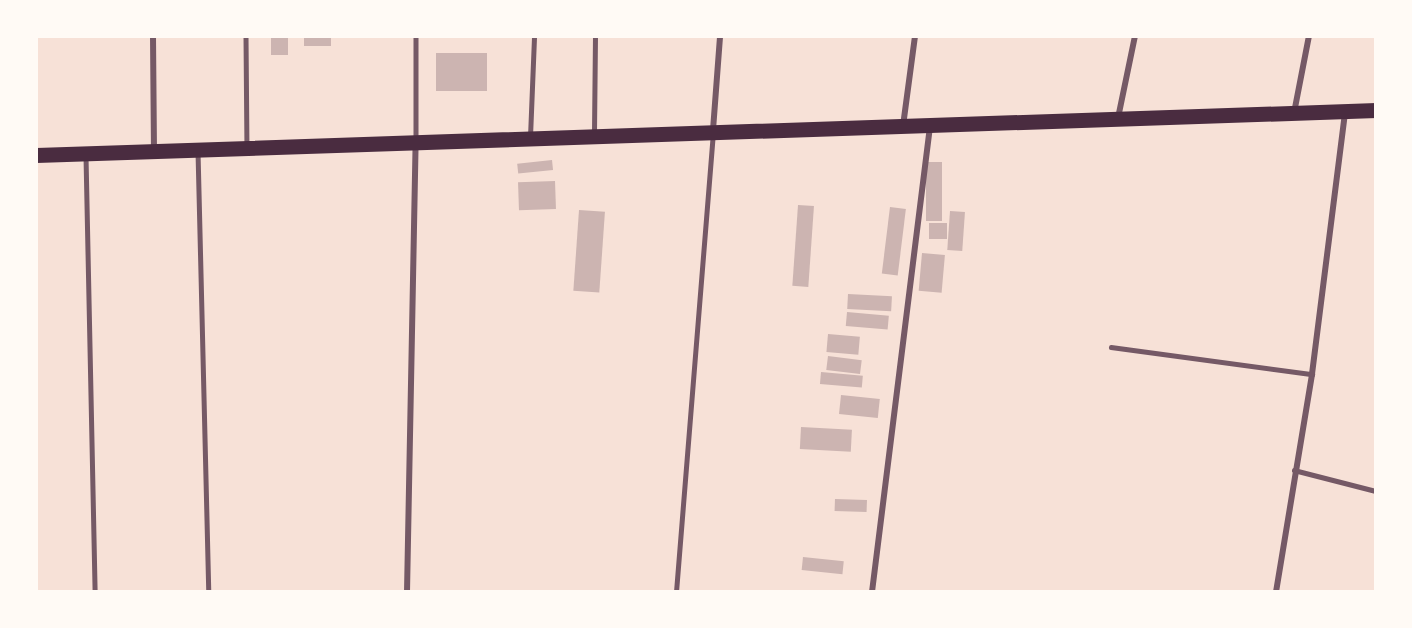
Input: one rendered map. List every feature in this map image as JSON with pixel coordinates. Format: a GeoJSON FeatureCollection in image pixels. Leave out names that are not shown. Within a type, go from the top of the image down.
{"type":"FeatureCollection","features":[{"type":"Feature","properties":{"kind":"main road"},"geometry":{"type":"LineString","coordinates":[[36,155],[416,140],[1376,110]]}},
{"type":"Feature","properties":{"kind":"street"},"geometry":{"type":"LineString","coordinates":[[153,36],[154,150]]}},
{"type":"Feature","properties":{"kind":"street"},"geometry":{"type":"LineString","coordinates":[[713,131],[720,36]]}},
{"type":"Feature","properties":{"kind":"street"},"geometry":{"type":"LineString","coordinates":[[903,126],[915,36]]}},
{"type":"Feature","properties":{"kind":"street"},"geometry":{"type":"LineString","coordinates":[[1118,119],[1135,36]]}},
{"type":"Feature","properties":{"kind":"street"},"geometry":{"type":"LineString","coordinates":[[1294,114],[1309,36]]}},
{"type":"Feature","properties":{"kind":"street"},"geometry":{"type":"LineString","coordinates":[[1276,592],[1293,470],[1312,374],[1345,112]]}},
{"type":"Feature","properties":{"kind":"street"},"geometry":{"type":"LineString","coordinates":[[872,592],[930,124]]}},
{"type":"Feature","properties":{"kind":"street"},"geometry":{"type":"LineString","coordinates":[[407,592],[416,140]]}},
{"type":"Feature","properties":{"kind":"lane"},"geometry":{"type":"LineString","coordinates":[[246,36],[247,147]]}},
{"type":"Feature","properties":{"kind":"lane"},"geometry":{"type":"LineString","coordinates":[[416,36],[416,140]]}},
{"type":"Feature","properties":{"kind":"lane"},"geometry":{"type":"LineString","coordinates":[[530,137],[534,36]]}},
{"type":"Feature","properties":{"kind":"lane"},"geometry":{"type":"LineString","coordinates":[[594,135],[595,36]]}},
{"type":"Feature","properties":{"kind":"lane"},"geometry":{"type":"LineString","coordinates":[[676,592],[713,131]]}},
{"type":"Feature","properties":{"kind":"lane"},"geometry":{"type":"LineString","coordinates":[[198,148],[209,592]]}},
{"type":"Feature","properties":{"kind":"lane"},"geometry":{"type":"LineString","coordinates":[[86,153],[95,592]]}},
{"type":"Feature","properties":{"kind":"lane"},"geometry":{"type":"LineString","coordinates":[[1111,347],[1312,374]]}},
{"type":"Feature","properties":{"kind":"lane"},"geometry":{"type":"LineString","coordinates":[[1293,470],[1376,491]]}},
{"type":"Feature","properties":{"kind":"building"},"geometry":{"type":"Polygon","coordinates":[[[271,36],[288,36],[288,55],[271,55],[271,36]]]}},
{"type":"Feature","properties":{"kind":"building"},"geometry":{"type":"Polygon","coordinates":[[[304,36],[331,36],[331,46],[304,46],[304,36]]]}},
{"type":"Feature","properties":{"kind":"building"},"geometry":{"type":"Polygon","coordinates":[[[436,53],[487,53],[487,91],[436,91],[436,53]]]}},
{"type":"Feature","properties":{"kind":"building"},"geometry":{"type":"Polygon","coordinates":[[[552,160],[553,170],[518,174],[517,164],[552,160]]]}},
{"type":"Feature","properties":{"kind":"building"},"geometry":{"type":"Polygon","coordinates":[[[926,162],[942,162],[942,221],[926,221],[926,162]]]}},
{"type":"Feature","properties":{"kind":"building"},"geometry":{"type":"Polygon","coordinates":[[[555,181],[556,209],[519,210],[518,182],[555,181]]]}},
{"type":"Feature","properties":{"kind":"building"},"geometry":{"type":"Polygon","coordinates":[[[798,205],[814,206],[808,287],[792,286],[798,205]]]}},
{"type":"Feature","properties":{"kind":"building"},"geometry":{"type":"Polygon","coordinates":[[[890,207],[906,209],[898,275],[882,274],[890,207]]]}},
{"type":"Feature","properties":{"kind":"building"},"geometry":{"type":"Polygon","coordinates":[[[579,210],[605,212],[599,293],[573,291],[579,210]]]}},
{"type":"Feature","properties":{"kind":"building"},"geometry":{"type":"Polygon","coordinates":[[[950,211],[965,212],[962,251],[947,250],[950,211]]]}},
{"type":"Feature","properties":{"kind":"building"},"geometry":{"type":"Polygon","coordinates":[[[929,223],[947,223],[947,239],[929,239],[929,223]]]}},
{"type":"Feature","properties":{"kind":"building"},"geometry":{"type":"Polygon","coordinates":[[[922,253],[945,255],[942,293],[919,291],[922,253]]]}},
{"type":"Feature","properties":{"kind":"building"},"geometry":{"type":"Polygon","coordinates":[[[848,294],[892,296],[891,311],[847,309],[848,294]]]}},
{"type":"Feature","properties":{"kind":"building"},"geometry":{"type":"Polygon","coordinates":[[[847,312],[889,316],[888,330],[846,326],[847,312]]]}},
{"type":"Feature","properties":{"kind":"building"},"geometry":{"type":"Polygon","coordinates":[[[828,334],[860,337],[858,355],[826,352],[828,334]]]}},
{"type":"Feature","properties":{"kind":"building"},"geometry":{"type":"Polygon","coordinates":[[[828,356],[862,360],[860,374],[826,370],[828,356]]]}},
{"type":"Feature","properties":{"kind":"building"},"geometry":{"type":"Polygon","coordinates":[[[821,372],[863,376],[862,388],[820,384],[821,372]]]}},
{"type":"Feature","properties":{"kind":"building"},"geometry":{"type":"Polygon","coordinates":[[[841,395],[880,399],[878,418],[839,414],[841,395]]]}},
{"type":"Feature","properties":{"kind":"building"},"geometry":{"type":"Polygon","coordinates":[[[801,427],[852,430],[851,452],[800,449],[801,427]]]}},
{"type":"Feature","properties":{"kind":"building"},"geometry":{"type":"Polygon","coordinates":[[[835,499],[867,500],[867,512],[835,511],[835,499]]]}},
{"type":"Feature","properties":{"kind":"building"},"geometry":{"type":"Polygon","coordinates":[[[803,557],[844,561],[842,574],[802,570],[803,557]]]}}]}
